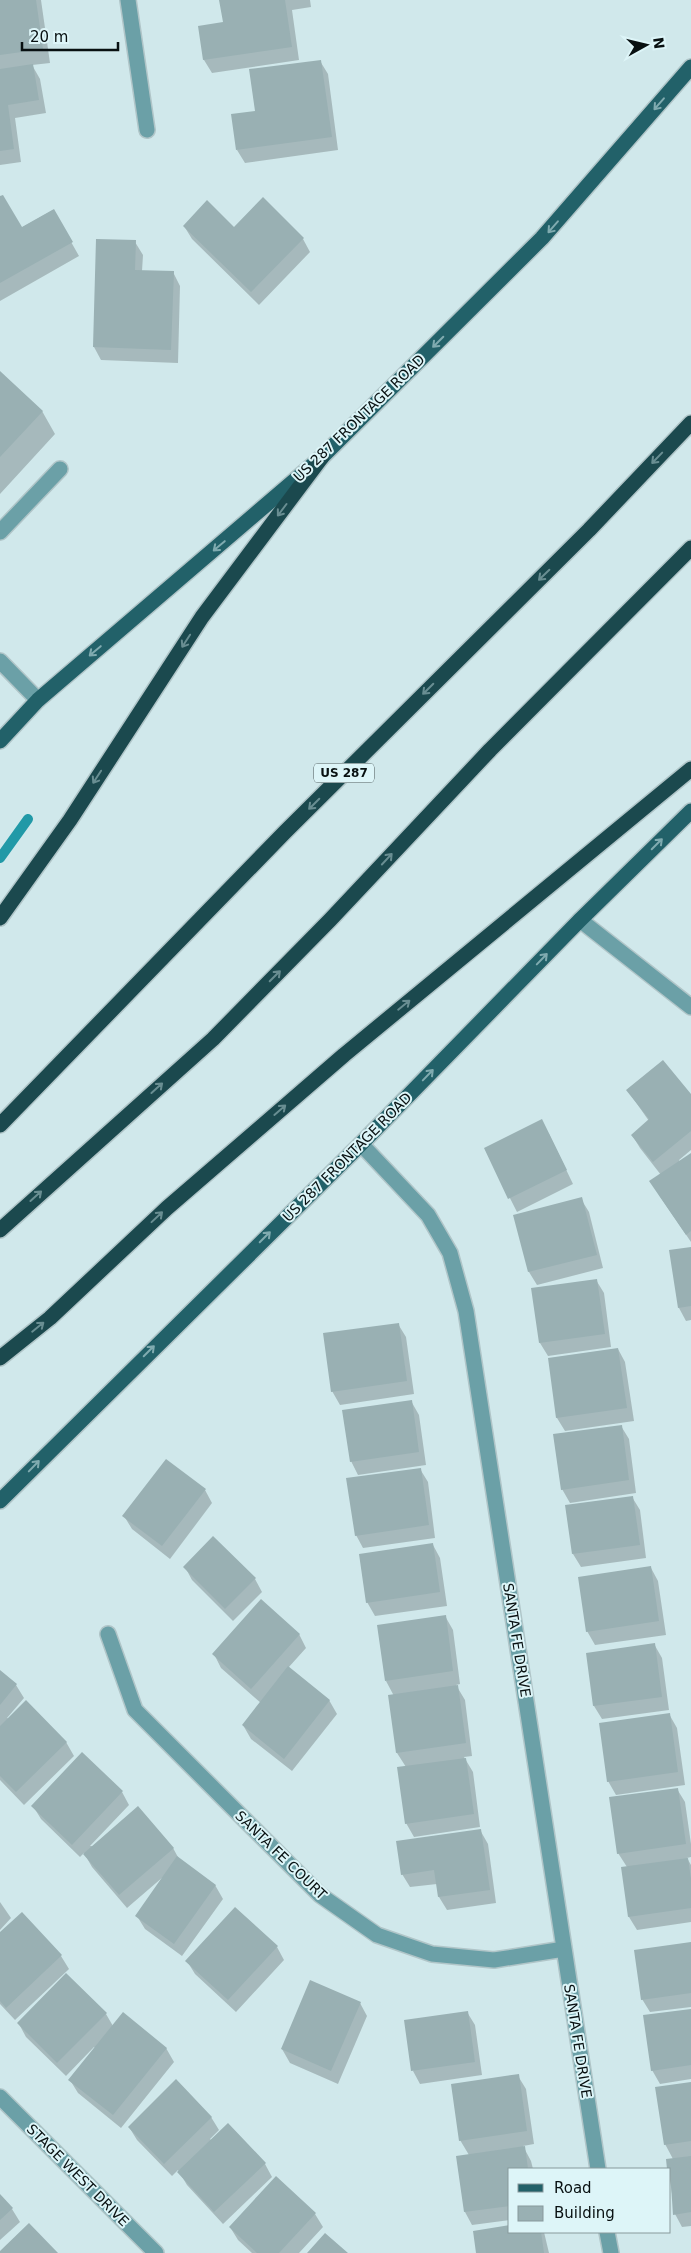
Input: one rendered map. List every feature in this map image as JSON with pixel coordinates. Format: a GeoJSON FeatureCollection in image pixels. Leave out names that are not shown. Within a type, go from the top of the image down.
{"type":"FeatureCollection","features":[{"type":"Feature","properties":{"kind":"highway","name":"US 287"},"geometry":{"type":"LineString","coordinates":[[0,1125],[285,832],[589,530],[691,423]]}},
{"type":"Feature","properties":{"kind":"highway"},"geometry":{"type":"LineString","coordinates":[[0,918],[70,820],[202,617],[322,458]]}},
{"type":"Feature","properties":{"kind":"highway"},"geometry":{"type":"LineString","coordinates":[[0,1230],[213,1039],[336,913],[490,750],[691,548]]}},
{"type":"Feature","properties":{"kind":"highway"},"geometry":{"type":"LineString","coordinates":[[0,1358],[50,1318],[167,1208],[344,1055],[691,769]]}},
{"type":"Feature","properties":{"kind":"main road","name":"US 287 FRONTAGE ROAD"},"geometry":{"type":"LineString","coordinates":[[0,741],[38,700],[322,458],[542,238],[691,67]]}},
{"type":"Feature","properties":{"kind":"main road","name":"US 287 FRONTAGE ROAD"},"geometry":{"type":"LineString","coordinates":[[0,1500],[361,1144],[580,920],[691,811]]}},
{"type":"Feature","properties":{"kind":"street"},"geometry":{"type":"LineString","coordinates":[[128,0],[147,130]]}},
{"type":"Feature","properties":{"kind":"street"},"geometry":{"type":"LineString","coordinates":[[0,532],[60,469]]}},
{"type":"Feature","properties":{"kind":"street"},"geometry":{"type":"LineString","coordinates":[[0,661],[38,700]]}},
{"type":"Feature","properties":{"kind":"street"},"geometry":{"type":"LineString","coordinates":[[580,920],[691,1007]]}},
{"type":"Feature","properties":{"kind":"street","name":"SANTA FE DRIVE"},"geometry":{"type":"LineString","coordinates":[[361,1144],[428,1215],[450,1253],[466,1311],[598,2168]]}},
{"type":"Feature","properties":{"kind":"street","name":"SANTA FE COURT"},"geometry":{"type":"LineString","coordinates":[[108,1634],[135,1710],[320,1895],[377,1936],[432,1954],[494,1960],[564,1949]]}},
{"type":"Feature","properties":{"kind":"street","name":"STAGE WEST DRIVE"},"geometry":{"type":"LineString","coordinates":[[0,2098],[156,2253]]}},
{"type":"Feature","properties":{"kind":"street"},"geometry":{"type":"LineString","coordinates":[[607,2233],[610,2253]]}},
{"type":"Feature","properties":{"kind":"building"},"geometry":{"type":"Polygon","coordinates":[[[0,0],[36,0],[43,49],[0,55],[0,0]]]}},
{"type":"Feature","properties":{"kind":"building"},"geometry":{"type":"Polygon","coordinates":[[[219,0],[285,0],[292,47],[203,60],[198,26],[223,22],[219,0]]]}},
{"type":"Feature","properties":{"kind":"building"},"geometry":{"type":"Polygon","coordinates":[[[321,60],[332,137],[236,150],[231,114],[255,111],[249,69],[321,60]]]}},
{"type":"Feature","properties":{"kind":"building"},"geometry":{"type":"Polygon","coordinates":[[[33,64],[39,100],[8,105],[14,149],[0,151],[0,69],[33,64]]]}},
{"type":"Feature","properties":{"kind":"building"},"geometry":{"type":"Polygon","coordinates":[[[3,195],[22,227],[54,209],[73,242],[0,283],[0,196],[3,195]]]}},
{"type":"Feature","properties":{"kind":"building"},"geometry":{"type":"Polygon","coordinates":[[[263,197],[304,238],[251,292],[183,226],[207,200],[234,227],[263,197]]]}},
{"type":"Feature","properties":{"kind":"building"},"geometry":{"type":"Polygon","coordinates":[[[96,239],[136,240],[135,270],[174,271],[171,350],[93,347],[96,239]]]}},
{"type":"Feature","properties":{"kind":"building"},"geometry":{"type":"Polygon","coordinates":[[[0,371],[43,411],[0,457],[0,371]]]}},
{"type":"Feature","properties":{"kind":"building"},"geometry":{"type":"Polygon","coordinates":[[[663,1060],[691,1094],[691,1131],[653,1162],[631,1135],[649,1119],[626,1090],[663,1060]]]}},
{"type":"Feature","properties":{"kind":"building"},"geometry":{"type":"Polygon","coordinates":[[[542,1119],[567,1170],[508,1199],[484,1148],[542,1119]]]}},
{"type":"Feature","properties":{"kind":"building"},"geometry":{"type":"Polygon","coordinates":[[[691,1153],[691,1231],[686,1235],[649,1181],[691,1153]]]}},
{"type":"Feature","properties":{"kind":"building"},"geometry":{"type":"Polygon","coordinates":[[[582,1197],[597,1255],[528,1272],[513,1215],[582,1197]]]}},
{"type":"Feature","properties":{"kind":"building"},"geometry":{"type":"Polygon","coordinates":[[[691,1247],[691,1306],[678,1308],[669,1250],[691,1247]]]}},
{"type":"Feature","properties":{"kind":"building"},"geometry":{"type":"Polygon","coordinates":[[[597,1279],[605,1334],[539,1343],[531,1288],[597,1279]]]}},
{"type":"Feature","properties":{"kind":"building"},"geometry":{"type":"Polygon","coordinates":[[[399,1323],[407,1381],[331,1392],[323,1333],[399,1323]]]}},
{"type":"Feature","properties":{"kind":"building"},"geometry":{"type":"Polygon","coordinates":[[[618,1348],[627,1408],[556,1418],[548,1358],[618,1348]]]}},
{"type":"Feature","properties":{"kind":"building"},"geometry":{"type":"Polygon","coordinates":[[[412,1400],[419,1452],[350,1462],[342,1410],[412,1400]]]}},
{"type":"Feature","properties":{"kind":"building"},"geometry":{"type":"Polygon","coordinates":[[[622,1425],[629,1480],[561,1490],[553,1434],[622,1425]]]}},
{"type":"Feature","properties":{"kind":"building"},"geometry":{"type":"Polygon","coordinates":[[[166,1459],[206,1489],[162,1546],[122,1516],[166,1459]]]}},
{"type":"Feature","properties":{"kind":"building"},"geometry":{"type":"Polygon","coordinates":[[[421,1468],[429,1525],[355,1536],[346,1478],[421,1468]]]}},
{"type":"Feature","properties":{"kind":"building"},"geometry":{"type":"Polygon","coordinates":[[[633,1496],[640,1545],[572,1554],[565,1505],[633,1496]]]}},
{"type":"Feature","properties":{"kind":"building"},"geometry":{"type":"Polygon","coordinates":[[[213,1536],[256,1578],[225,1609],[183,1567],[213,1536]]]}},
{"type":"Feature","properties":{"kind":"building"},"geometry":{"type":"Polygon","coordinates":[[[433,1543],[440,1592],[366,1603],[359,1554],[433,1543]]]}},
{"type":"Feature","properties":{"kind":"building"},"geometry":{"type":"Polygon","coordinates":[[[651,1566],[659,1621],[586,1632],[578,1577],[651,1566]]]}},
{"type":"Feature","properties":{"kind":"building"},"geometry":{"type":"Polygon","coordinates":[[[261,1599],[300,1634],[251,1689],[212,1654],[261,1599]]]}},
{"type":"Feature","properties":{"kind":"building"},"geometry":{"type":"Polygon","coordinates":[[[446,1615],[453,1671],[385,1681],[377,1625],[446,1615]]]}},
{"type":"Feature","properties":{"kind":"building"},"geometry":{"type":"Polygon","coordinates":[[[655,1643],[662,1697],[593,1706],[586,1653],[655,1643]]]}},
{"type":"Feature","properties":{"kind":"building"},"geometry":{"type":"Polygon","coordinates":[[[288,1666],[330,1700],[284,1759],[242,1725],[288,1666]]]}},
{"type":"Feature","properties":{"kind":"building"},"geometry":{"type":"Polygon","coordinates":[[[0,1670],[17,1684],[0,1705],[0,1670]]]}},
{"type":"Feature","properties":{"kind":"building"},"geometry":{"type":"Polygon","coordinates":[[[458,1685],[466,1743],[396,1753],[388,1695],[458,1685]]]}},
{"type":"Feature","properties":{"kind":"building"},"geometry":{"type":"Polygon","coordinates":[[[26,1700],[67,1742],[16,1792],[0,1776],[0,1726],[26,1700]]]}},
{"type":"Feature","properties":{"kind":"building"},"geometry":{"type":"Polygon","coordinates":[[[670,1713],[678,1772],[607,1782],[599,1723],[670,1713]]]}},
{"type":"Feature","properties":{"kind":"building"},"geometry":{"type":"Polygon","coordinates":[[[82,1752],[123,1791],[72,1845],[31,1806],[82,1752]]]}},
{"type":"Feature","properties":{"kind":"building"},"geometry":{"type":"Polygon","coordinates":[[[466,1758],[474,1814],[405,1824],[397,1767],[466,1758]]]}},
{"type":"Feature","properties":{"kind":"building"},"geometry":{"type":"Polygon","coordinates":[[[678,1788],[686,1844],[617,1854],[609,1797],[678,1788]]]}},
{"type":"Feature","properties":{"kind":"building"},"geometry":{"type":"Polygon","coordinates":[[[138,1806],[174,1848],[119,1895],[83,1854],[138,1806]]]}},
{"type":"Feature","properties":{"kind":"building"},"geometry":{"type":"Polygon","coordinates":[[[481,1829],[490,1890],[438,1897],[434,1870],[401,1875],[396,1841],[481,1829]]]}},
{"type":"Feature","properties":{"kind":"building"},"geometry":{"type":"Polygon","coordinates":[[[177,1856],[216,1885],[174,1944],[135,1916],[177,1856]]]}},
{"type":"Feature","properties":{"kind":"building"},"geometry":{"type":"Polygon","coordinates":[[[688,1858],[691,1879],[691,1908],[628,1917],[621,1867],[688,1858]]]}},
{"type":"Feature","properties":{"kind":"building"},"geometry":{"type":"Polygon","coordinates":[[[235,1907],[278,1946],[228,2000],[185,1961],[235,1907]]]}},
{"type":"Feature","properties":{"kind":"building"},"geometry":{"type":"Polygon","coordinates":[[[22,1912],[62,1955],[6,2008],[0,2001],[0,1932],[22,1912]]]}},
{"type":"Feature","properties":{"kind":"building"},"geometry":{"type":"Polygon","coordinates":[[[691,1942],[691,1993],[641,2000],[634,1950],[691,1942]]]}},
{"type":"Feature","properties":{"kind":"building"},"geometry":{"type":"Polygon","coordinates":[[[66,1973],[107,2013],[57,2063],[17,2023],[66,1973]]]}},
{"type":"Feature","properties":{"kind":"building"},"geometry":{"type":"Polygon","coordinates":[[[310,1980],[361,2002],[331,2071],[281,2049],[310,1980]]]}},
{"type":"Feature","properties":{"kind":"building"},"geometry":{"type":"Polygon","coordinates":[[[691,2009],[691,2065],[651,2071],[643,2015],[691,2009]]]}},
{"type":"Feature","properties":{"kind":"building"},"geometry":{"type":"Polygon","coordinates":[[[468,2011],[475,2062],[411,2071],[404,2020],[468,2011]]]}},
{"type":"Feature","properties":{"kind":"building"},"geometry":{"type":"Polygon","coordinates":[[[123,2012],[167,2048],[113,2115],[68,2080],[123,2012]]]}},
{"type":"Feature","properties":{"kind":"building"},"geometry":{"type":"Polygon","coordinates":[[[519,2074],[527,2131],[459,2141],[451,2084],[519,2074]]]}},
{"type":"Feature","properties":{"kind":"building"},"geometry":{"type":"Polygon","coordinates":[[[176,2079],[212,2117],[164,2164],[128,2127],[176,2079]]]}},
{"type":"Feature","properties":{"kind":"building"},"geometry":{"type":"Polygon","coordinates":[[[691,2082],[691,2141],[664,2145],[655,2087],[691,2082]]]}},
{"type":"Feature","properties":{"kind":"building"},"geometry":{"type":"Polygon","coordinates":[[[228,2123],[266,2163],[214,2212],[177,2172],[228,2123]]]}},
{"type":"Feature","properties":{"kind":"building"},"geometry":{"type":"Polygon","coordinates":[[[525,2146],[528,2168],[508,2168],[508,2206],[464,2212],[456,2156],[525,2146]]]}},
{"type":"Feature","properties":{"kind":"building"},"geometry":{"type":"Polygon","coordinates":[[[691,2156],[691,2212],[673,2215],[671,2168],[667,2168],[666,2159],[691,2156]]]}},
{"type":"Feature","properties":{"kind":"building"},"geometry":{"type":"Polygon","coordinates":[[[276,2176],[316,2213],[279,2253],[257,2253],[229,2227],[276,2176]]]}},
{"type":"Feature","properties":{"kind":"building"},"geometry":{"type":"Polygon","coordinates":[[[0,2194],[13,2208],[0,2220],[0,2194]]]}},
{"type":"Feature","properties":{"kind":"building"},"geometry":{"type":"Polygon","coordinates":[[[29,2223],[58,2253],[0,2253],[0,2251],[29,2223]]]}},
{"type":"Feature","properties":{"kind":"building"},"geometry":{"type":"Polygon","coordinates":[[[508,2225],[508,2233],[541,2233],[544,2253],[476,2253],[473,2231],[508,2225]]]}},
{"type":"Feature","properties":{"kind":"building"},"geometry":{"type":"Polygon","coordinates":[[[325,2233],[348,2253],[307,2253],[325,2233]]]}},
{"type":"Feature","properties":{"kind":"waterway"},"geometry":{"type":"LineString","coordinates":[[0,858],[28,819]]}}]}
